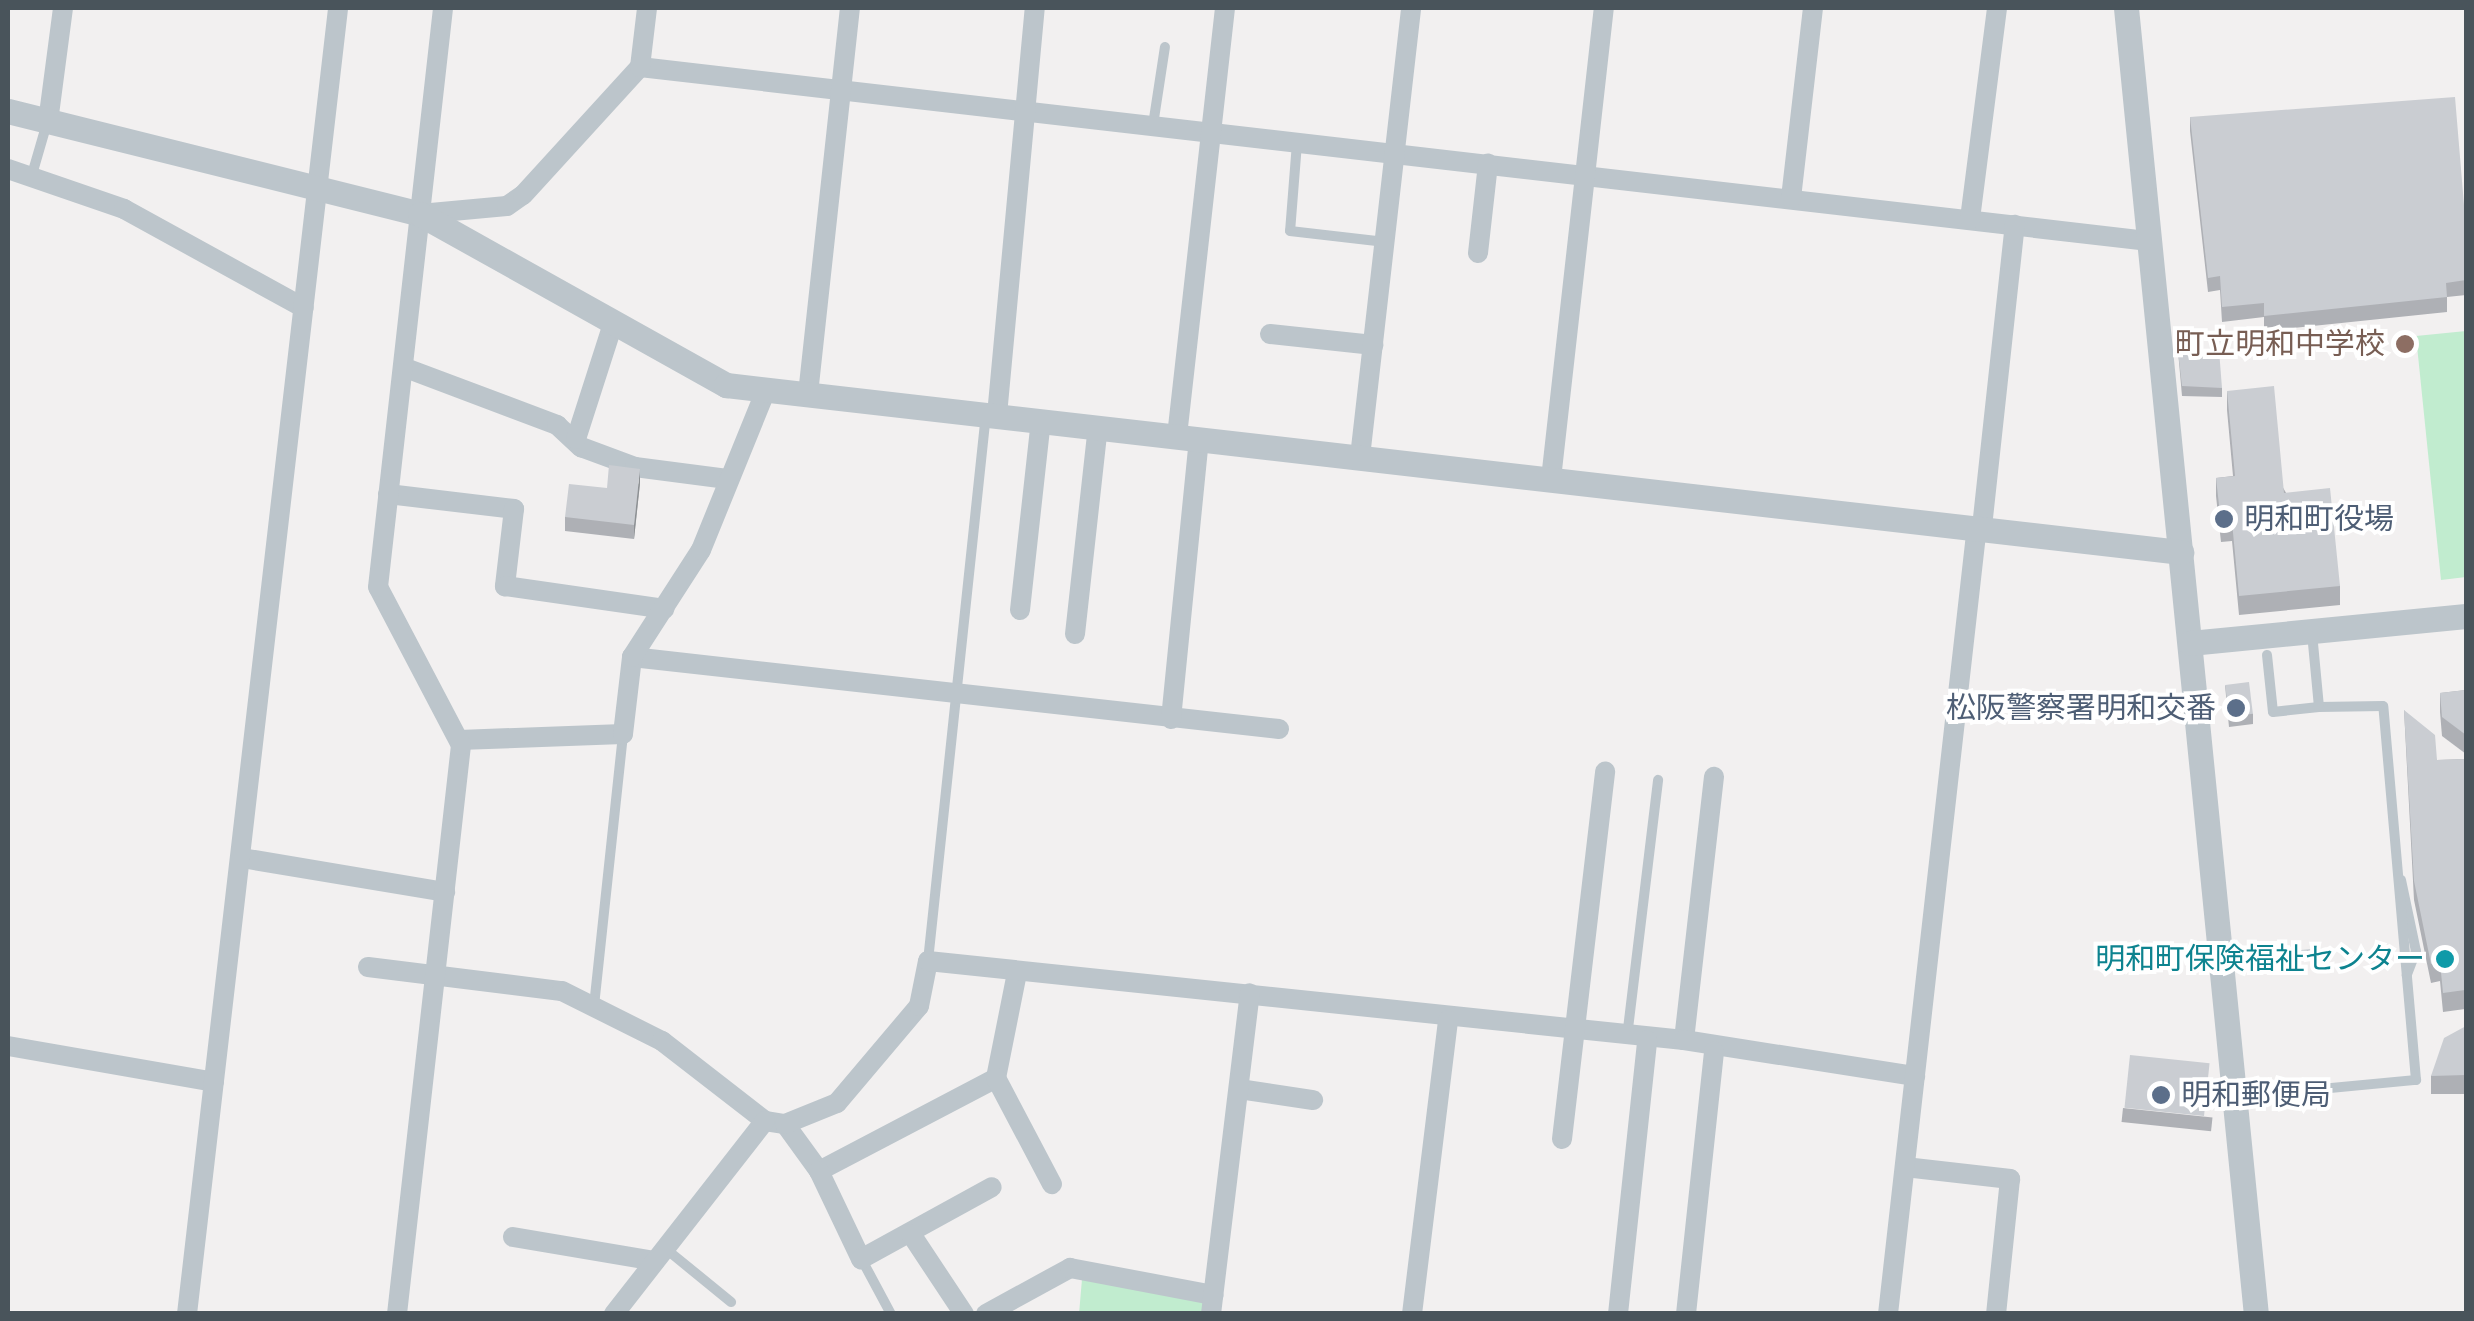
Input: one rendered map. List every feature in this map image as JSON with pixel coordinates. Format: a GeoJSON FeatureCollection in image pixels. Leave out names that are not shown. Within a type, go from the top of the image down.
{"type":"FeatureCollection","features":[{"type":"Feature","properties":{"kind":"street"},"geometry":{"type":"LineString","coordinates":[[48,122],[62,8]]}},
{"type":"Feature","properties":{"kind":"street"},"geometry":{"type":"LineString","coordinates":[[187,1314],[338,8]]}},
{"type":"Feature","properties":{"kind":"street"},"geometry":{"type":"LineString","coordinates":[[397,1314],[460,740],[378,599],[443,8]]}},
{"type":"Feature","properties":{"kind":"street"},"geometry":{"type":"LineString","coordinates":[[8,112],[316,192],[420,214],[507,206],[524,195],[640,67],[647,8]]}},
{"type":"Feature","properties":{"kind":"street"},"geometry":{"type":"LineString","coordinates":[[808,394],[850,8]]}},
{"type":"Feature","properties":{"kind":"street"},"geometry":{"type":"LineString","coordinates":[[992,414],[1035,8]]}},
{"type":"Feature","properties":{"kind":"street"},"geometry":{"type":"LineString","coordinates":[[1171,720],[1211,132],[1225,8]]}},
{"type":"Feature","properties":{"kind":"street"},"geometry":{"type":"LineString","coordinates":[[1360,457],[1412,8]]}},
{"type":"Feature","properties":{"kind":"street"},"geometry":{"type":"LineString","coordinates":[[1551,479],[1604,8]]}},
{"type":"Feature","properties":{"kind":"street"},"geometry":{"type":"LineString","coordinates":[[1791,198],[1813,8]]}},
{"type":"Feature","properties":{"kind":"street"},"geometry":{"type":"LineString","coordinates":[[1970,219],[1997,8]]}},
{"type":"Feature","properties":{"kind":"street"},"geometry":{"type":"LineString","coordinates":[[2126,8],[2256,1314]]}},
{"type":"Feature","properties":{"kind":"street"},"geometry":{"type":"LineString","coordinates":[[640,67],[2149,240]]}},
{"type":"Feature","properties":{"kind":"street"},"geometry":{"type":"LineString","coordinates":[[1478,253],[1488,164]]}},
{"type":"Feature","properties":{"kind":"street"},"geometry":{"type":"LineString","coordinates":[[8,169],[124,209],[304,308]]}},
{"type":"Feature","properties":{"kind":"street"},"geometry":{"type":"LineString","coordinates":[[420,214],[708,380],[766,390],[2181,552]]}},
{"type":"Feature","properties":{"kind":"street"},"geometry":{"type":"LineString","coordinates":[[1888,1314],[2016,224]]}},
{"type":"Feature","properties":{"kind":"street"},"geometry":{"type":"LineString","coordinates":[[576,439],[612,327]]}},
{"type":"Feature","properties":{"kind":"street"},"geometry":{"type":"LineString","coordinates":[[1270,334],[1374,344]]}},
{"type":"Feature","properties":{"kind":"street"},"geometry":{"type":"LineString","coordinates":[[403,367],[635,467],[727,479]]}},
{"type":"Feature","properties":{"kind":"street"},"geometry":{"type":"LineString","coordinates":[[460,740],[623,734],[632,657],[701,550],[766,390]]}},
{"type":"Feature","properties":{"kind":"street"},"geometry":{"type":"LineString","coordinates":[[1020,610],[1041,420]]}},
{"type":"Feature","properties":{"kind":"street"},"geometry":{"type":"LineString","coordinates":[[1076,634],[1098,427]]}},
{"type":"Feature","properties":{"kind":"street"},"geometry":{"type":"LineString","coordinates":[[388,494],[514,509],[506,586],[664,609]]}},
{"type":"Feature","properties":{"kind":"street"},"geometry":{"type":"LineString","coordinates":[[2190,643],[2466,616]]}},
{"type":"Feature","properties":{"kind":"street"},"geometry":{"type":"LineString","coordinates":[[632,657],[1171,720],[1279,729]]}},
{"type":"Feature","properties":{"kind":"street"},"geometry":{"type":"LineString","coordinates":[[1562,1139],[1606,772]]}},
{"type":"Feature","properties":{"kind":"street"},"geometry":{"type":"LineString","coordinates":[[1684,1040],[1714,777]]}},
{"type":"Feature","properties":{"kind":"street"},"geometry":{"type":"LineString","coordinates":[[242,858],[445,892]]}},
{"type":"Feature","properties":{"kind":"street"},"geometry":{"type":"LineString","coordinates":[[614,1314],[775,1122],[836,1103],[919,1006],[928,961],[1637,1040],[1684,1040],[1714,1052],[1916,1076]]}},
{"type":"Feature","properties":{"kind":"street"},"geometry":{"type":"LineString","coordinates":[[368,967],[523,982],[594,1006],[662,1042],[775,1122],[820,1172],[861,1259],[992,1187]]}},
{"type":"Feature","properties":{"kind":"street"},"geometry":{"type":"LineString","coordinates":[[1017,973],[996,1078],[1052,1184]]}},
{"type":"Feature","properties":{"kind":"street"},"geometry":{"type":"LineString","coordinates":[[986,1314],[1070,1268],[1212,1304],[1250,994]]}},
{"type":"Feature","properties":{"kind":"street"},"geometry":{"type":"LineString","coordinates":[[1412,1314],[1448,1020]]}},
{"type":"Feature","properties":{"kind":"street"},"geometry":{"type":"LineString","coordinates":[[1618,1314],[1637,1040]]}},
{"type":"Feature","properties":{"kind":"street"},"geometry":{"type":"LineString","coordinates":[[8,1046],[214,1082]]}},
{"type":"Feature","properties":{"kind":"street"},"geometry":{"type":"LineString","coordinates":[[1686,1314],[1714,1052]]}},
{"type":"Feature","properties":{"kind":"street"},"geometry":{"type":"LineString","coordinates":[[820,1172],[996,1078]]}},
{"type":"Feature","properties":{"kind":"street"},"geometry":{"type":"LineString","coordinates":[[1239,1089],[1313,1100]]}},
{"type":"Feature","properties":{"kind":"street"},"geometry":{"type":"LineString","coordinates":[[1905,1168],[2010,1179],[1996,1314]]}},
{"type":"Feature","properties":{"kind":"street"},"geometry":{"type":"LineString","coordinates":[[911,1234],[964,1314]]}},
{"type":"Feature","properties":{"kind":"street"},"geometry":{"type":"LineString","coordinates":[[514,1236],[660,1255]]}},
{"type":"Feature","properties":{"kind":"lane"},"geometry":{"type":"LineString","coordinates":[[1153,125],[1164,47]]}},
{"type":"Feature","properties":{"kind":"lane"},"geometry":{"type":"LineString","coordinates":[[32,178],[48,122]]}},
{"type":"Feature","properties":{"kind":"lane"},"geometry":{"type":"LineString","coordinates":[[1297,141],[1290,230],[1386,242]]}},
{"type":"Feature","properties":{"kind":"lane"},"geometry":{"type":"LineString","coordinates":[[928,961],[955,694],[992,414]]}},
{"type":"Feature","properties":{"kind":"lane"},"geometry":{"type":"LineString","coordinates":[[2312,632],[2319,707]]}},
{"type":"Feature","properties":{"kind":"lane"},"geometry":{"type":"LineString","coordinates":[[2234,1097],[2416,1080],[2406,975],[2393,898],[2401,880],[2382,706],[2273,712],[2267,655]]}},
{"type":"Feature","properties":{"kind":"lane"},"geometry":{"type":"LineString","coordinates":[[594,1006],[623,734]]}},
{"type":"Feature","properties":{"kind":"lane"},"geometry":{"type":"LineString","coordinates":[[1637,1040],[1658,780]]}},
{"type":"Feature","properties":{"kind":"lane"},"geometry":{"type":"LineString","coordinates":[[2222,962],[2326,953]]}},
{"type":"Feature","properties":{"kind":"lane"},"geometry":{"type":"LineString","coordinates":[[660,1255],[731,1302]]}},
{"type":"Feature","properties":{"kind":"lane"},"geometry":{"type":"LineString","coordinates":[[861,1259],[892,1314]]}},
{"type":"Feature","properties":{"kind":"green space"},"geometry":{"type":"Polygon","coordinates":[[[2466,331],[2466,577],[2441,580],[2416,336],[2466,331]]]}},
{"type":"Feature","properties":{"kind":"green space"},"geometry":{"type":"Polygon","coordinates":[[[1082,1279],[1206,1303],[1205,1313],[1079,1314],[1082,1279]]]}},
{"type":"Feature","properties":{"kind":"building"},"geometry":{"type":"Polygon","coordinates":[[[2455,97],[2466,229],[2466,280],[2446,283],[2447,297],[2264,316],[2264,303],[2222,307],[2220,276],[2208,278],[2190,117],[2455,97]]]}},
{"type":"Feature","properties":{"kind":"building"},"geometry":{"type":"Polygon","coordinates":[[[2219,350],[2222,388],[2182,386],[2178,351],[2219,350]]]}},
{"type":"Feature","properties":{"kind":"building"},"geometry":{"type":"Polygon","coordinates":[[[2274,386],[2284,493],[2330,488],[2340,586],[2239,596],[2232,522],[2221,523],[2216,478],[2235,476],[2227,391],[2274,386]]]}},
{"type":"Feature","properties":{"kind":"building"},"geometry":{"type":"Polygon","coordinates":[[[609,465],[640,469],[634,525],[565,517],[569,484],[607,488],[609,465]]]}},
{"type":"Feature","properties":{"kind":"building"},"geometry":{"type":"Polygon","coordinates":[[[2249,682],[2253,714],[2229,717],[2225,685],[2249,682]]]}},
{"type":"Feature","properties":{"kind":"building"},"geometry":{"type":"Polygon","coordinates":[[[2466,690],[2466,735],[2442,717],[2440,693],[2466,690]]]}},
{"type":"Feature","properties":{"kind":"building"},"geometry":{"type":"Polygon","coordinates":[[[2404,710],[2435,735],[2437,760],[2466,759],[2466,1018],[2465,990],[2443,993],[2440,962],[2431,964],[2414,881],[2404,710]]]}},
{"type":"Feature","properties":{"kind":"building"},"geometry":{"type":"Polygon","coordinates":[[[2466,1026],[2466,1075],[2431,1076],[2444,1038],[2466,1026]]]}},
{"type":"Feature","properties":{"kind":"building"},"geometry":{"type":"Polygon","coordinates":[[[2130,1055],[2210,1063],[2204,1116],[2124,1108],[2130,1055]]]}},
{"type":"Feature","properties":{"kind":"place","name":"町立明和中学校"},"geometry":{"type":"Point","coordinates":[2405,344]}},
{"type":"Feature","properties":{"kind":"place","name":"明和町役場"},"geometry":{"type":"Point","coordinates":[2224,519]}},
{"type":"Feature","properties":{"kind":"place","name":"松阪警察署明和交番"},"geometry":{"type":"Point","coordinates":[2236,708]}},
{"type":"Feature","properties":{"kind":"place","name":"明和町保険福祉センター"},"geometry":{"type":"Point","coordinates":[2445,959]}},
{"type":"Feature","properties":{"kind":"place","name":"明和郵便局"},"geometry":{"type":"Point","coordinates":[2161,1095]}}]}
